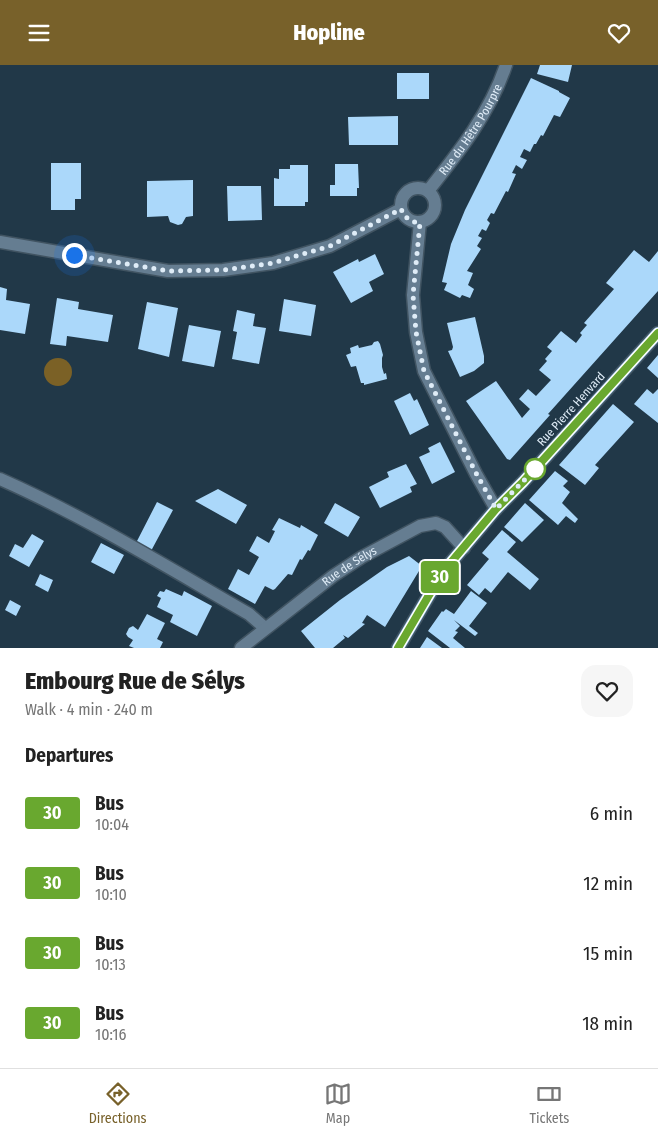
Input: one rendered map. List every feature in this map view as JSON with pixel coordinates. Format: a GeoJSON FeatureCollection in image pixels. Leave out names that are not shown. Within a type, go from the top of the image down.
{"type":"FeatureCollection","features":[{"type":"Feature","properties":{"kind":"main road","name":"Rue Pierre Henvard"},"geometry":{"type":"LineString","coordinates":[[398,648],[442,573],[496,509],[523,482],[658,333]]}},
{"type":"Feature","properties":{"kind":"street","name":"Rue du Hêtre Pourpre"},"geometry":{"type":"LineString","coordinates":[[428,191],[463,147],[500,85],[506,65]]}},
{"type":"Feature","properties":{"kind":"street"},"geometry":{"type":"LineString","coordinates":[[414,188],[421,188],[428,191],[435,200],[431,217],[420,223],[403,215],[401,209],[403,196],[408,191],[414,188]]}},
{"type":"Feature","properties":{"kind":"street"},"geometry":{"type":"LineString","coordinates":[[0,242],[168,271],[223,270],[273,263],[330,246],[401,209]]}},
{"type":"Feature","properties":{"kind":"street"},"geometry":{"type":"LineString","coordinates":[[420,223],[413,295],[416,332],[424,371],[496,509]]}},
{"type":"Feature","properties":{"kind":"street"},"geometry":{"type":"LineString","coordinates":[[0,479],[40,497],[131,546],[249,614],[265,628]]}},
{"type":"Feature","properties":{"kind":"street","name":"Rue de Sélys"},"geometry":{"type":"LineString","coordinates":[[241,648],[333,575],[420,526],[436,523],[445,527],[464,548]]}},
{"type":"Feature","properties":{"kind":"shaded area"},"geometry":{"type":"Polygon","coordinates":[[[58,358],[68,362],[72,372],[68,382],[58,386],[48,382],[44,372],[48,362],[58,358]]]}},
{"type":"Feature","properties":{"kind":"building"},"geometry":{"type":"Polygon","coordinates":[[[540,65],[572,65],[568,82],[537,74],[540,65]]]}},
{"type":"Feature","properties":{"kind":"building"},"geometry":{"type":"Polygon","coordinates":[[[397,73],[429,73],[429,99],[397,99],[397,73]]]}},
{"type":"Feature","properties":{"kind":"building"},"geometry":{"type":"Polygon","coordinates":[[[531,78],[570,98],[560,117],[554,115],[543,136],[541,135],[530,152],[524,149],[520,157],[527,160],[522,169],[516,165],[512,173],[516,174],[508,192],[506,191],[494,214],[491,213],[487,220],[490,223],[486,231],[482,229],[478,236],[482,238],[477,246],[481,249],[467,271],[473,273],[468,285],[474,289],[470,298],[462,295],[460,298],[444,290],[447,283],[442,282],[451,244],[465,210],[531,78]]]}},
{"type":"Feature","properties":{"kind":"building"},"geometry":{"type":"Polygon","coordinates":[[[398,116],[398,145],[349,145],[348,117],[398,116]]]}},
{"type":"Feature","properties":{"kind":"building"},"geometry":{"type":"Polygon","coordinates":[[[51,163],[81,163],[81,199],[75,199],[75,210],[51,210],[51,163]]]}},
{"type":"Feature","properties":{"kind":"building"},"geometry":{"type":"Polygon","coordinates":[[[335,164],[358,164],[359,188],[357,188],[357,196],[330,196],[330,185],[335,185],[335,164]]]}},
{"type":"Feature","properties":{"kind":"building"},"geometry":{"type":"Polygon","coordinates":[[[290,165],[308,165],[308,202],[305,202],[305,206],[274,206],[274,178],[279,179],[279,169],[290,169],[290,165]]]}},
{"type":"Feature","properties":{"kind":"building"},"geometry":{"type":"Polygon","coordinates":[[[193,180],[193,216],[186,217],[182,224],[178,225],[170,222],[168,216],[147,217],[147,181],[193,180]]]}},
{"type":"Feature","properties":{"kind":"building"},"geometry":{"type":"Polygon","coordinates":[[[227,186],[261,186],[262,220],[228,221],[227,186]]]}},
{"type":"Feature","properties":{"kind":"building"},"geometry":{"type":"Polygon","coordinates":[[[634,250],[649,262],[658,251],[658,291],[548,414],[550,415],[510,460],[507,459],[466,401],[496,381],[522,418],[530,409],[519,399],[528,389],[536,396],[551,380],[539,370],[547,361],[545,359],[552,351],[547,347],[561,331],[576,343],[582,335],[580,333],[587,325],[584,323],[614,289],[606,283],[634,250]]]}},
{"type":"Feature","properties":{"kind":"building"},"geometry":{"type":"Polygon","coordinates":[[[375,254],[384,274],[369,282],[373,291],[351,303],[333,272],[358,259],[359,262],[375,254]]]}},
{"type":"Feature","properties":{"kind":"building"},"geometry":{"type":"Polygon","coordinates":[[[0,287],[7,289],[6,300],[30,304],[25,334],[0,330],[0,287]]]}},
{"type":"Feature","properties":{"kind":"building"},"geometry":{"type":"Polygon","coordinates":[[[57,298],[79,302],[78,309],[113,315],[108,342],[67,336],[66,346],[50,344],[57,298]]]}},
{"type":"Feature","properties":{"kind":"building"},"geometry":{"type":"Polygon","coordinates":[[[284,299],[316,305],[311,336],[279,331],[284,299]]]}},
{"type":"Feature","properties":{"kind":"building"},"geometry":{"type":"Polygon","coordinates":[[[147,302],[178,308],[169,357],[138,349],[147,302]]]}},
{"type":"Feature","properties":{"kind":"building"},"geometry":{"type":"Polygon","coordinates":[[[237,310],[255,314],[253,326],[266,328],[259,364],[232,359],[237,332],[233,331],[237,310]]]}},
{"type":"Feature","properties":{"kind":"building"},"geometry":{"type":"Polygon","coordinates":[[[475,317],[484,363],[474,371],[460,377],[448,351],[452,350],[453,347],[447,323],[475,317]]]}},
{"type":"Feature","properties":{"kind":"building"},"geometry":{"type":"Polygon","coordinates":[[[189,325],[221,331],[214,367],[182,361],[189,325]]]}},
{"type":"Feature","properties":{"kind":"building"},"geometry":{"type":"Polygon","coordinates":[[[378,341],[383,355],[382,367],[387,379],[364,385],[364,383],[361,383],[356,366],[351,367],[346,355],[351,353],[350,348],[358,345],[359,348],[372,345],[378,341]]]}},
{"type":"Feature","properties":{"kind":"building"},"geometry":{"type":"Polygon","coordinates":[[[658,355],[658,378],[647,368],[658,355]]]}},
{"type":"Feature","properties":{"kind":"building"},"geometry":{"type":"Polygon","coordinates":[[[647,389],[653,394],[658,389],[658,423],[634,404],[647,389]]]}},
{"type":"Feature","properties":{"kind":"building"},"geometry":{"type":"Polygon","coordinates":[[[410,393],[414,401],[417,399],[429,425],[410,435],[394,401],[410,393]]]}},
{"type":"Feature","properties":{"kind":"building"},"geometry":{"type":"Polygon","coordinates":[[[613,404],[634,422],[595,465],[599,468],[585,485],[559,465],[613,404]]]}},
{"type":"Feature","properties":{"kind":"building"},"geometry":{"type":"Polygon","coordinates":[[[440,442],[455,472],[432,484],[419,457],[430,452],[428,448],[440,442]]]}},
{"type":"Feature","properties":{"kind":"building"},"geometry":{"type":"Polygon","coordinates":[[[406,464],[417,484],[410,487],[412,492],[380,508],[369,487],[389,477],[387,472],[406,464]]]}},
{"type":"Feature","properties":{"kind":"building"},"geometry":{"type":"Polygon","coordinates":[[[555,471],[568,481],[563,486],[570,492],[562,503],[578,519],[575,523],[566,516],[558,525],[529,500],[555,471]]]}},
{"type":"Feature","properties":{"kind":"building"},"geometry":{"type":"Polygon","coordinates":[[[218,489],[247,505],[236,524],[195,501],[218,489]]]}},
{"type":"Feature","properties":{"kind":"building"},"geometry":{"type":"Polygon","coordinates":[[[157,502],[173,510],[151,551],[136,543],[157,502]]]}},
{"type":"Feature","properties":{"kind":"building"},"geometry":{"type":"Polygon","coordinates":[[[335,503],[360,517],[348,537],[324,523],[335,503]]]}},
{"type":"Feature","properties":{"kind":"building"},"geometry":{"type":"Polygon","coordinates":[[[525,503],[544,520],[522,542],[504,527],[525,503]]]}},
{"type":"Feature","properties":{"kind":"building"},"geometry":{"type":"Polygon","coordinates":[[[279,518],[300,528],[301,525],[318,535],[310,551],[308,550],[302,560],[300,559],[292,575],[288,574],[273,590],[265,586],[255,604],[228,589],[238,569],[249,575],[259,557],[249,551],[257,536],[269,543],[275,531],[272,530],[279,518]]]}},
{"type":"Feature","properties":{"kind":"building"},"geometry":{"type":"Polygon","coordinates":[[[502,530],[516,542],[507,552],[539,579],[530,590],[508,572],[491,593],[485,588],[479,595],[467,585],[489,559],[482,553],[502,530]]]}},
{"type":"Feature","properties":{"kind":"building"},"geometry":{"type":"Polygon","coordinates":[[[32,534],[44,541],[29,567],[9,556],[15,544],[23,548],[32,534]]]}},
{"type":"Feature","properties":{"kind":"building"},"geometry":{"type":"Polygon","coordinates":[[[101,543],[124,555],[114,574],[91,562],[101,543]]]}},
{"type":"Feature","properties":{"kind":"building"},"geometry":{"type":"Polygon","coordinates":[[[409,556],[422,566],[385,627],[367,615],[362,623],[365,624],[348,638],[343,635],[345,638],[333,648],[315,648],[301,631],[340,600],[387,567],[409,556]]]}},
{"type":"Feature","properties":{"kind":"building"},"geometry":{"type":"Polygon","coordinates":[[[40,574],[53,580],[48,592],[35,585],[40,574]]]}},
{"type":"Feature","properties":{"kind":"building"},"geometry":{"type":"Polygon","coordinates":[[[166,589],[182,596],[184,591],[212,606],[197,636],[170,622],[173,615],[157,607],[161,598],[157,596],[160,591],[164,592],[166,589]]]}},
{"type":"Feature","properties":{"kind":"building"},"geometry":{"type":"Polygon","coordinates":[[[471,591],[487,603],[469,626],[478,633],[475,636],[454,620],[460,626],[455,631],[458,632],[453,638],[465,648],[450,648],[428,631],[442,611],[446,609],[454,614],[471,591]]]}},
{"type":"Feature","properties":{"kind":"building"},"geometry":{"type":"Polygon","coordinates":[[[10,600],[21,606],[16,616],[5,610],[10,600]]]}},
{"type":"Feature","properties":{"kind":"building"},"geometry":{"type":"Polygon","coordinates":[[[147,614],[165,623],[157,639],[163,642],[160,648],[134,648],[129,646],[133,640],[126,634],[129,628],[133,626],[138,630],[147,614]]]}},
{"type":"Feature","properties":{"kind":"building"},"geometry":{"type":"Polygon","coordinates":[[[427,637],[442,648],[420,648],[427,637]]]}},
{"type":"Feature","properties":{"kind":"bus line","name":"30"},"geometry":{"type":"LineString","coordinates":[[398,648],[442,573],[496,509],[523,482],[658,333]]}},
{"type":"Feature","properties":{"kind":"route"},"geometry":{"type":"LineString","coordinates":[[74,255],[168,271],[223,270],[273,263],[330,246],[401,209],[403,215],[408,219],[420,223],[413,295],[416,332],[424,371],[496,509],[535,469]]}}]}
